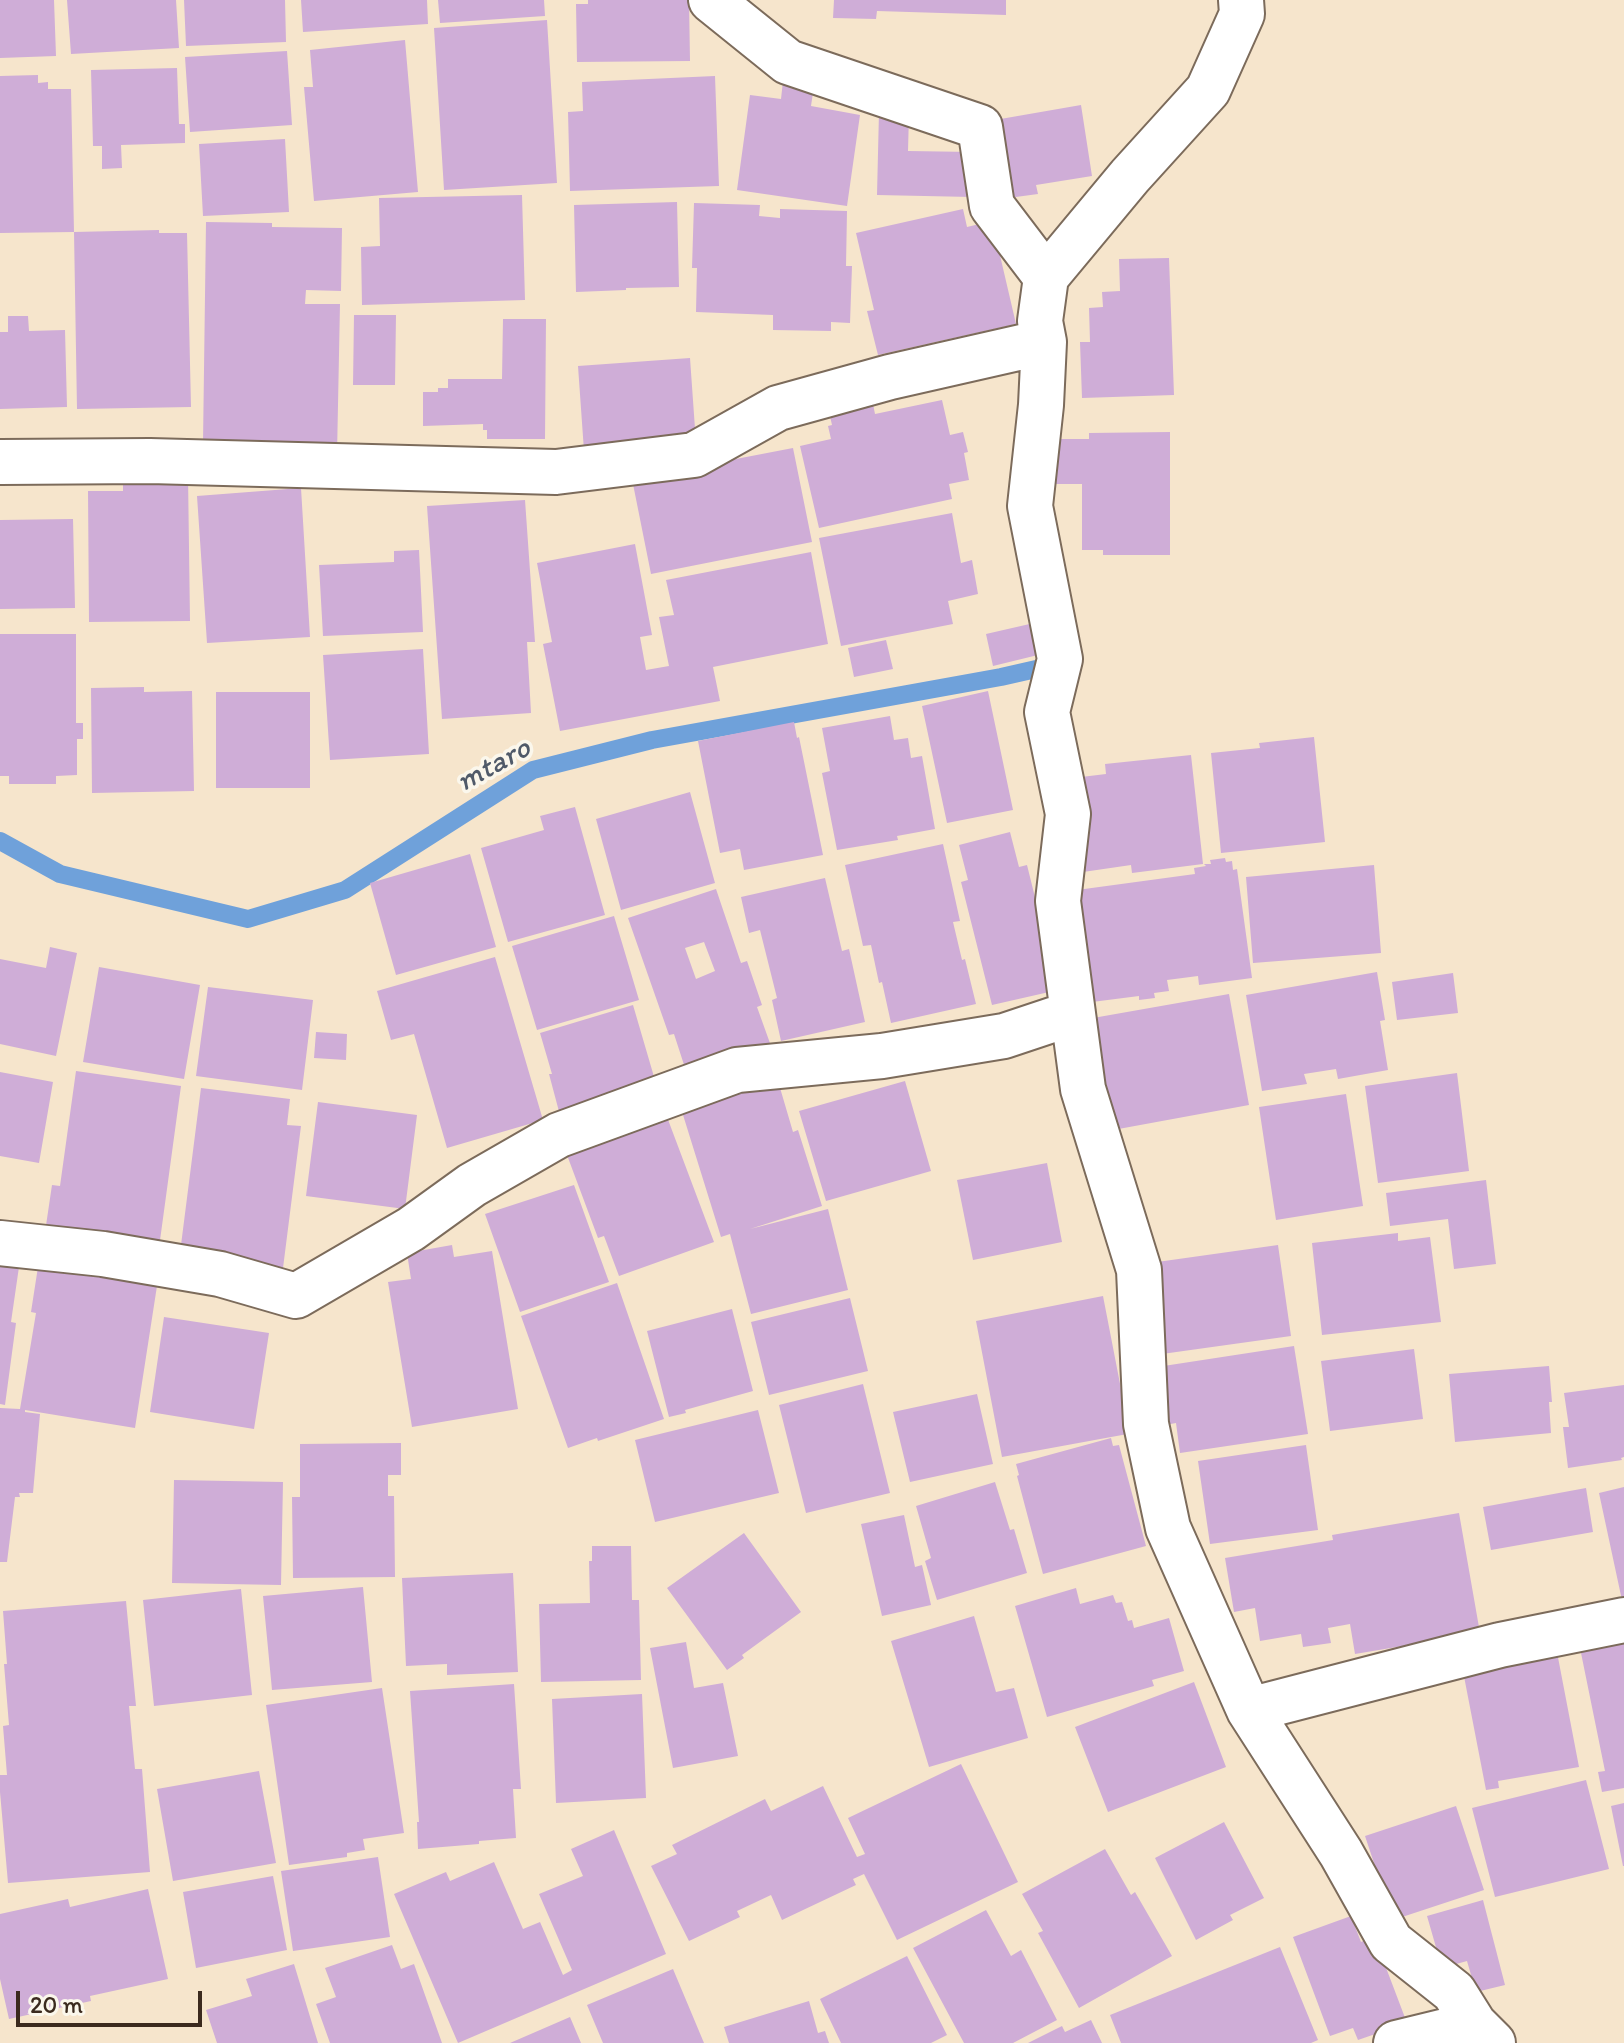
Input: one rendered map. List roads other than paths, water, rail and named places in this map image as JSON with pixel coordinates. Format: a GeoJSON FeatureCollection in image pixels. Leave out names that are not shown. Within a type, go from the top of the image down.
{"type":"FeatureCollection","features":[{"type":"Feature","properties":{"kind":"street"},"geometry":{"type":"LineString","coordinates":[[711,0],[788,62],[980,127],[992,206],[1046,277]]}},
{"type":"Feature","properties":{"kind":"street"},"geometry":{"type":"LineString","coordinates":[[1241,0],[1242,14],[1208,90],[1130,176],[1046,277],[1040,321],[1044,342],[1041,405],[1030,506],[1060,659],[1047,712],[1068,814],[1058,901],[1083,1089],[1139,1270],[1146,1424],[1168,1528],[1249,1710],[1341,1853],[1391,1942],[1454,1992],[1483,2034],[1396,2043]]}},
{"type":"Feature","properties":{"kind":"street"},"geometry":{"type":"LineString","coordinates":[[0,462],[150,461],[556,472],[694,455],[778,408],[890,377],[1044,342]]}},
{"type":"Feature","properties":{"kind":"street"},"geometry":{"type":"LineString","coordinates":[[0,1243],[103,1254],[220,1274],[296,1296],[411,1229],[472,1185],[559,1135],[737,1070],[882,1056],[1004,1036],[1073,1013]]}},
{"type":"Feature","properties":{"kind":"street"},"geometry":{"type":"LineString","coordinates":[[1249,1710],[1500,1645],[1624,1620]]}},
{"type":"Feature","properties":{"kind":"waterway","name":"mtaro"},"geometry":{"type":"LineString","coordinates":[[0,841],[60,874],[248,919],[345,890],[533,770],[652,740],[1045,667]]}}]}
